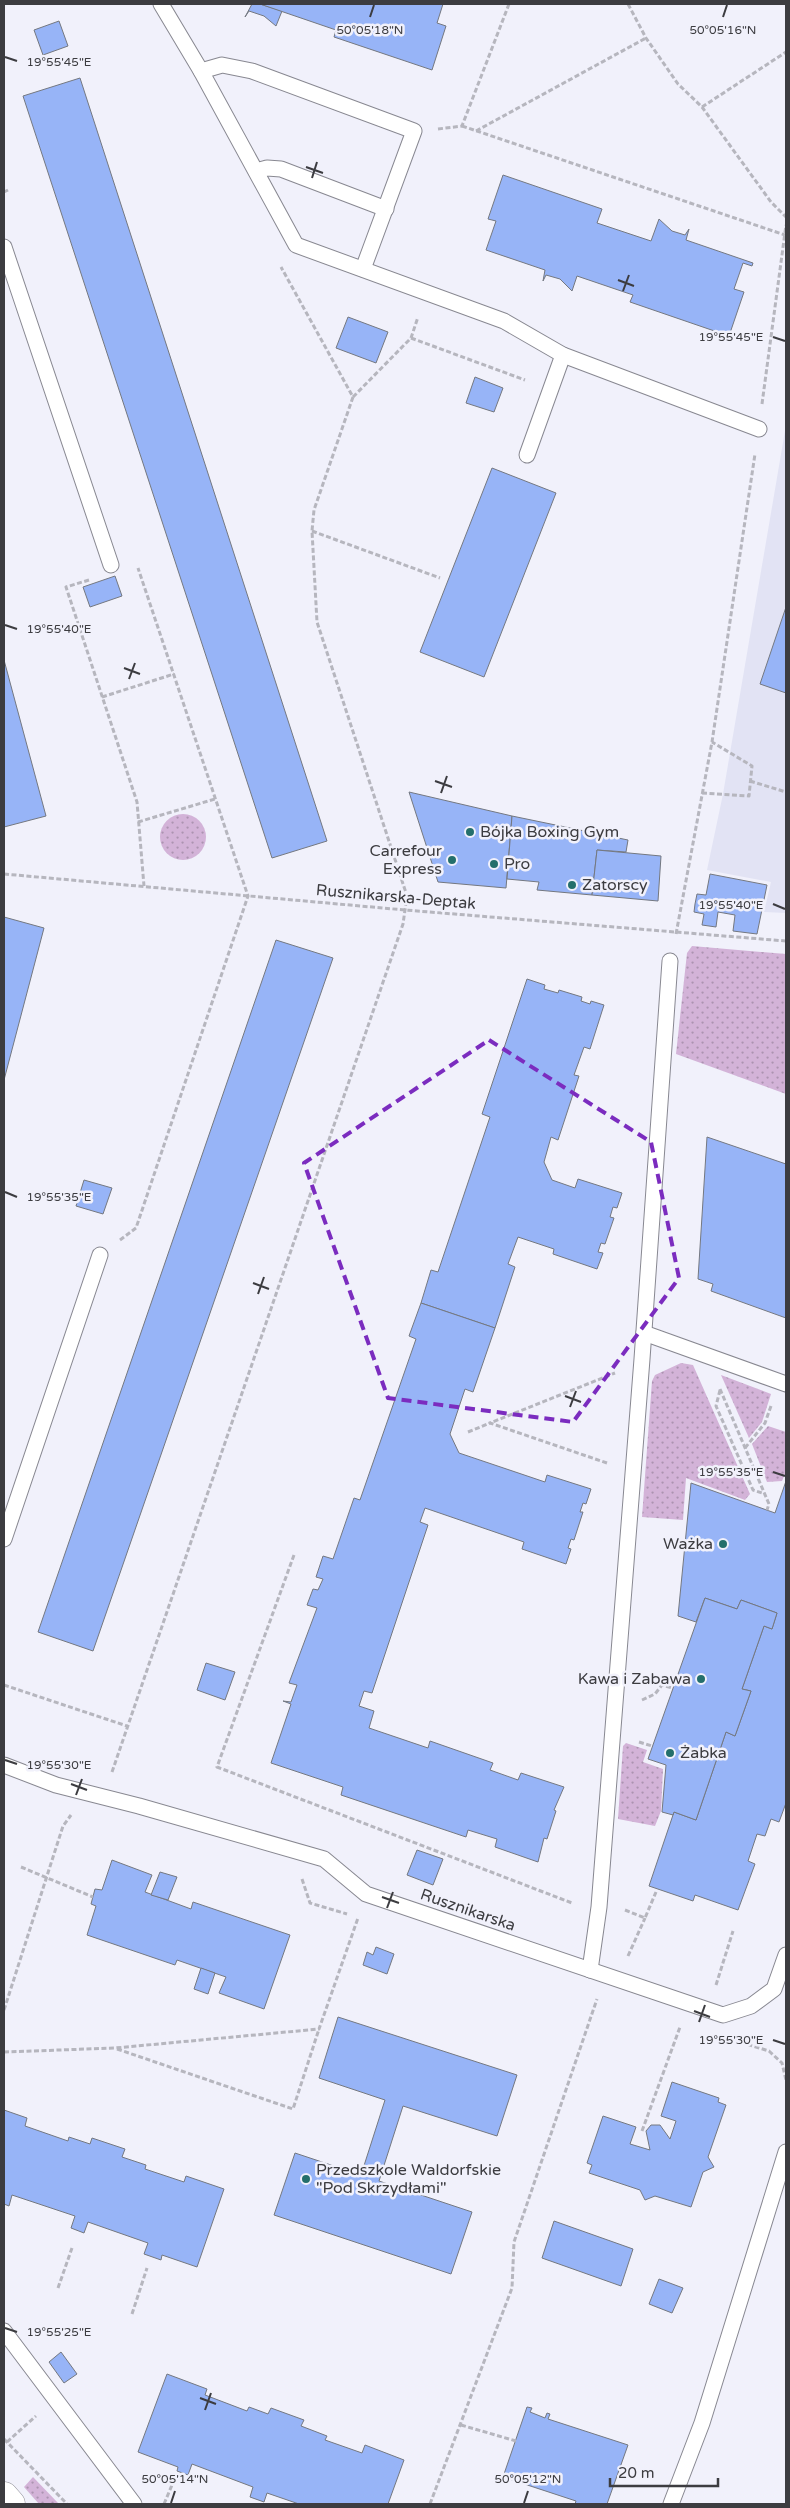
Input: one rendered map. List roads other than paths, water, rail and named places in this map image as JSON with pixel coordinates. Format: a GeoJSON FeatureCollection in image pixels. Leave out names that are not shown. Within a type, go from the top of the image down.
{"type":"FeatureCollection","features":[{"type":"Feature","properties":{"kind":"street"},"geometry":{"type":"LineString","coordinates":[[4,2496],[11,2504]]}},
{"type":"Feature","properties":{"kind":"lane"},"geometry":{"type":"LineString","coordinates":[[161,4],[201,71],[296,245],[504,321],[563,355],[759,429]]}},
{"type":"Feature","properties":{"kind":"lane"},"geometry":{"type":"LineString","coordinates":[[201,71],[222,65],[252,71],[414,131],[363,269]]}},
{"type":"Feature","properties":{"kind":"lane"},"geometry":{"type":"LineString","coordinates":[[256,171],[266,168],[281,169],[386,209]]}},
{"type":"Feature","properties":{"kind":"lane"},"geometry":{"type":"LineString","coordinates":[[4,247],[112,569]]}},
{"type":"Feature","properties":{"kind":"lane"},"geometry":{"type":"LineString","coordinates":[[526,455],[563,355]]}},
{"type":"Feature","properties":{"kind":"lane"},"geometry":{"type":"LineString","coordinates":[[590,1970],[599,1907],[644,1333],[670,962]]}},
{"type":"Feature","properties":{"kind":"lane"},"geometry":{"type":"LineString","coordinates":[[4,1538],[100,1254]]}},
{"type":"Feature","properties":{"kind":"lane"},"geometry":{"type":"LineString","coordinates":[[644,1333],[786,1384]]}},
{"type":"Feature","properties":{"kind":"lane","name":"Rusznikarska"},"geometry":{"type":"LineString","coordinates":[[4,1765],[56,1785],[103,1796],[324,1859],[366,1894],[724,2015],[751,2006],[774,1989],[786,1954]]}},
{"type":"Feature","properties":{"kind":"lane"},"geometry":{"type":"LineString","coordinates":[[671,2504],[702,2423],[786,2152]]}},
{"type":"Feature","properties":{"kind":"lane"},"geometry":{"type":"LineString","coordinates":[[4,2331],[134,2504]]}},
{"type":"Feature","properties":{"kind":"place","name":"Bójka Boxing Gym"},"geometry":{"type":"Point","coordinates":[470,832]}},
{"type":"Feature","properties":{"kind":"place","name":"Carrefour Express"},"geometry":{"type":"Point","coordinates":[452,860]}},
{"type":"Feature","properties":{"kind":"place","name":"Pro"},"geometry":{"type":"Point","coordinates":[494,864]}},
{"type":"Feature","properties":{"kind":"place","name":"Zatorscy"},"geometry":{"type":"Point","coordinates":[572,885]}},
{"type":"Feature","properties":{"kind":"place","name":"Ważka"},"geometry":{"type":"Point","coordinates":[723,1544]}},
{"type":"Feature","properties":{"kind":"place","name":"Kawa i Zabawa"},"geometry":{"type":"Point","coordinates":[701,1679]}},
{"type":"Feature","properties":{"kind":"place","name":"Żabka"},"geometry":{"type":"Point","coordinates":[670,1753]}},
{"type":"Feature","properties":{"kind":"place","name":"Przedszkole Waldorfskie \"Pod Skrzydłami\""},"geometry":{"type":"Point","coordinates":[306,2179]}}]}
